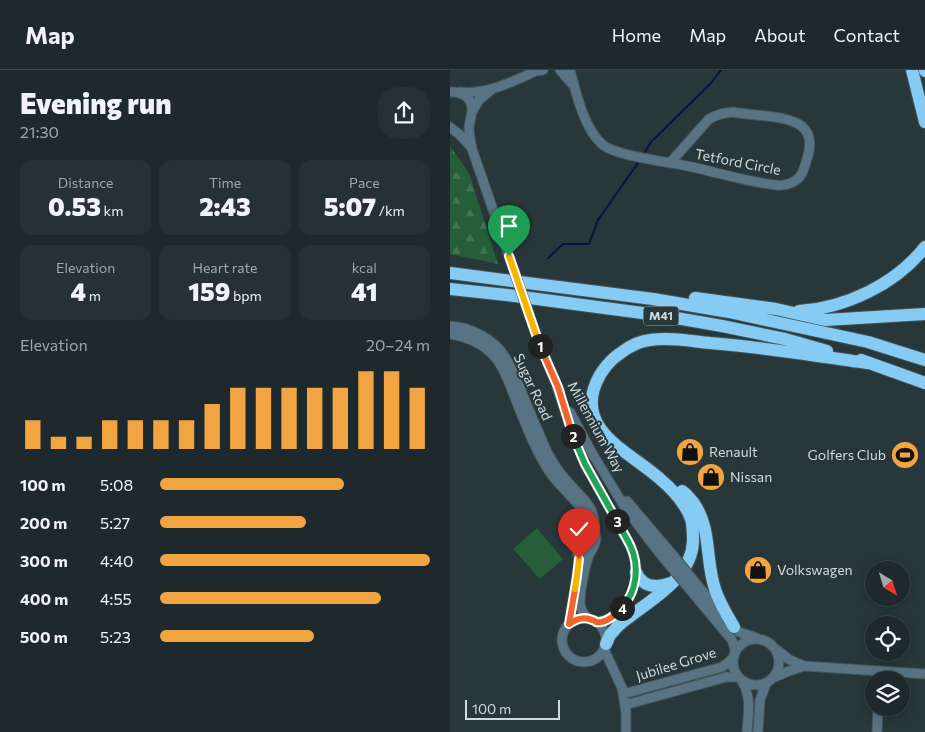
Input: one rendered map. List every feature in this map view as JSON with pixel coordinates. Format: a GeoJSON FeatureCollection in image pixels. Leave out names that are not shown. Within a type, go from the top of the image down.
{"type":"FeatureCollection","features":[{"type":"Feature","properties":{"kind":"highway"},"geometry":{"type":"LineString","coordinates":[[912,70],[925,122]]}},
{"type":"Feature","properties":{"kind":"highway"},"geometry":{"type":"LineString","coordinates":[[787,312],[832,306],[864,293],[884,283],[906,267],[918,256],[925,246]]}},
{"type":"Feature","properties":{"kind":"highway","name":"M41"},"geometry":{"type":"LineString","coordinates":[[451,273],[653,299],[729,312],[868,342],[925,360]]}},
{"type":"Feature","properties":{"kind":"highway","name":"M41"},"geometry":{"type":"LineString","coordinates":[[450,289],[655,315],[722,326],[785,339],[868,362],[925,383]]}},
{"type":"Feature","properties":{"kind":"highway"},"geometry":{"type":"LineString","coordinates":[[653,299],[686,297],[787,312],[825,320],[925,314]]}},
{"type":"Feature","properties":{"kind":"highway"},"geometry":{"type":"LineString","coordinates":[[605,647],[610,635],[618,626],[675,580],[684,570],[693,544],[691,519],[684,504],[677,495],[658,477],[607,438],[596,422],[592,412],[592,391],[599,375],[606,367],[621,352],[638,343],[649,340],[668,339],[737,345],[868,362]]}},
{"type":"Feature","properties":{"kind":"highway"},"geometry":{"type":"LineString","coordinates":[[658,477],[686,493],[697,508],[705,529],[714,587],[734,627]]}},
{"type":"Feature","properties":{"kind":"highway"},"geometry":{"type":"LineString","coordinates":[[636,572],[641,581],[650,585],[664,585],[675,580]]}},
{"type":"Feature","properties":{"kind":"street"},"geometry":{"type":"LineString","coordinates":[[454,91],[470,93],[494,89],[539,70]]}},
{"type":"Feature","properties":{"kind":"street","name":"Tetford Circle"},"geometry":{"type":"LineString","coordinates":[[560,70],[574,86]]}},
{"type":"Feature","properties":{"kind":"street","name":"Tetford Circle"},"geometry":{"type":"LineString","coordinates":[[570,70],[583,113],[592,133],[606,147],[626,154],[783,186],[798,180],[802,174],[810,145],[803,128],[791,120],[733,112],[716,115],[709,119],[670,162]]}},
{"type":"Feature","properties":{"kind":"street"},"geometry":{"type":"LineString","coordinates":[[450,127],[455,128],[464,125],[480,100],[494,89]]}},
{"type":"Feature","properties":{"kind":"street"},"geometry":{"type":"LineString","coordinates":[[454,91],[470,100],[472,104],[471,115]]}},
{"type":"Feature","properties":{"kind":"street","name":"Millennium Way"},"geometry":{"type":"LineString","coordinates":[[471,115],[469,131],[472,149],[541,348],[578,429],[616,491],[628,502],[669,558],[696,589],[734,627],[744,634],[759,639]]}},
{"type":"Feature","properties":{"kind":"street","name":"Millennium Way"},"geometry":{"type":"LineString","coordinates":[[450,127],[472,149]]}},
{"type":"Feature","properties":{"kind":"street","name":"Sugar Road"},"geometry":{"type":"LineString","coordinates":[[450,326],[471,330],[495,345],[505,356],[553,464],[566,481],[586,501],[594,513],[596,523],[595,534]]}},
{"type":"Feature","properties":{"kind":"street","name":"Sugar Road"},"geometry":{"type":"LineString","coordinates":[[450,334],[476,342],[495,358],[505,375],[540,456],[551,475],[583,512],[584,520],[581,527]]}},
{"type":"Feature","properties":{"kind":"street"},"geometry":{"type":"LineString","coordinates":[[558,387],[572,432],[585,464],[631,547],[636,572],[634,586],[624,606],[610,618],[596,622]]}},
{"type":"Feature","properties":{"kind":"street"},"geometry":{"type":"LineString","coordinates":[[569,624],[579,563],[577,549],[572,542],[572,537],[576,530],[581,527],[589,528],[595,534],[596,541],[587,561],[580,601],[581,609],[587,618]]}},
{"type":"Feature","properties":{"kind":"street"},"geometry":{"type":"LineString","coordinates":[[577,549],[584,551],[593,547]]}},
{"type":"Feature","properties":{"kind":"street","name":"Millennium Way"},"geometry":{"type":"LineString","coordinates":[[696,589],[732,640],[735,649],[734,655]]}},
{"type":"Feature","properties":{"kind":"street"},"geometry":{"type":"LineString","coordinates":[[587,618],[596,622],[604,631],[606,636],[605,647],[601,655],[595,659],[590,662],[580,662],[573,660],[566,654],[562,646],[562,638],[564,630],[569,624],[577,619],[587,618]]}},
{"type":"Feature","properties":{"kind":"street"},"geometry":{"type":"LineString","coordinates":[[747,732],[749,700],[747,690],[733,665],[734,655],[739,646],[746,641],[759,639],[768,642],[790,660],[804,666],[865,673]]}},
{"type":"Feature","properties":{"kind":"street"},"geometry":{"type":"LineString","coordinates":[[605,647],[623,694],[626,732]]}},
{"type":"Feature","properties":{"kind":"street"},"geometry":{"type":"LineString","coordinates":[[775,648],[779,655],[780,663],[775,677]]}},
{"type":"Feature","properties":{"kind":"street","name":"Jubilee Grove"},"geometry":{"type":"LineString","coordinates":[[623,694],[722,667],[734,655]]}},
{"type":"Feature","properties":{"kind":"street"},"geometry":{"type":"LineString","coordinates":[[595,659],[616,675]]}},
{"type":"Feature","properties":{"kind":"street"},"geometry":{"type":"LineString","coordinates":[[740,679],[755,686],[766,684],[775,677],[804,666]]}},
{"type":"Feature","properties":{"kind":"street"},"geometry":{"type":"LineString","coordinates":[[910,674],[925,674]]}},
{"type":"Feature","properties":{"kind":"street","name":"Jubilee Grove"},"geometry":{"type":"LineString","coordinates":[[625,705],[726,677],[740,679]]}},
{"type":"Feature","properties":{"kind":"street"},"geometry":{"type":"LineString","coordinates":[[758,732],[760,700],[766,684]]}},
{"type":"Feature","properties":{"kind":"street"},"geometry":{"type":"LineString","coordinates":[[877,732],[878,716]]}},
{"type":"Feature","properties":{"kind":"green space"},"geometry":{"type":"Polygon","coordinates":[[[450,146],[469,173],[498,264],[450,254],[450,146]]]}},
{"type":"Feature","properties":{"kind":"green space"},"geometry":{"type":"Polygon","coordinates":[[[537,528],[563,559],[540,579],[513,549],[537,528]]]}},
{"type":"Feature","properties":{"kind":"waterway"},"geometry":{"type":"LineString","coordinates":[[644,154],[651,142],[711,83],[721,70]]}},
{"type":"Feature","properties":{"kind":"waterway"},"geometry":{"type":"LineString","coordinates":[[548,258],[563,244],[589,244],[598,220],[640,160]]}},
{"type":"Feature","properties":{"kind":"place","name":"Renault"},"geometry":{"type":"Point","coordinates":[690,452]}},
{"type":"Feature","properties":{"kind":"place","name":"Golfers Club"},"geometry":{"type":"Point","coordinates":[905,455]}},
{"type":"Feature","properties":{"kind":"place","name":"Nissan"},"geometry":{"type":"Point","coordinates":[711,477]}},
{"type":"Feature","properties":{"kind":"place","name":"Volkswagen"},"geometry":{"type":"Point","coordinates":[758,570]}},
{"type":"Feature","properties":{"kind":"route"},"geometry":{"type":"LineString","coordinates":[[509,256],[541,348],[558,387],[572,432],[585,464],[631,547],[634,558],[636,572],[630,596],[624,606],[606,620],[596,622],[583,618],[569,624],[579,559]]}}]}
